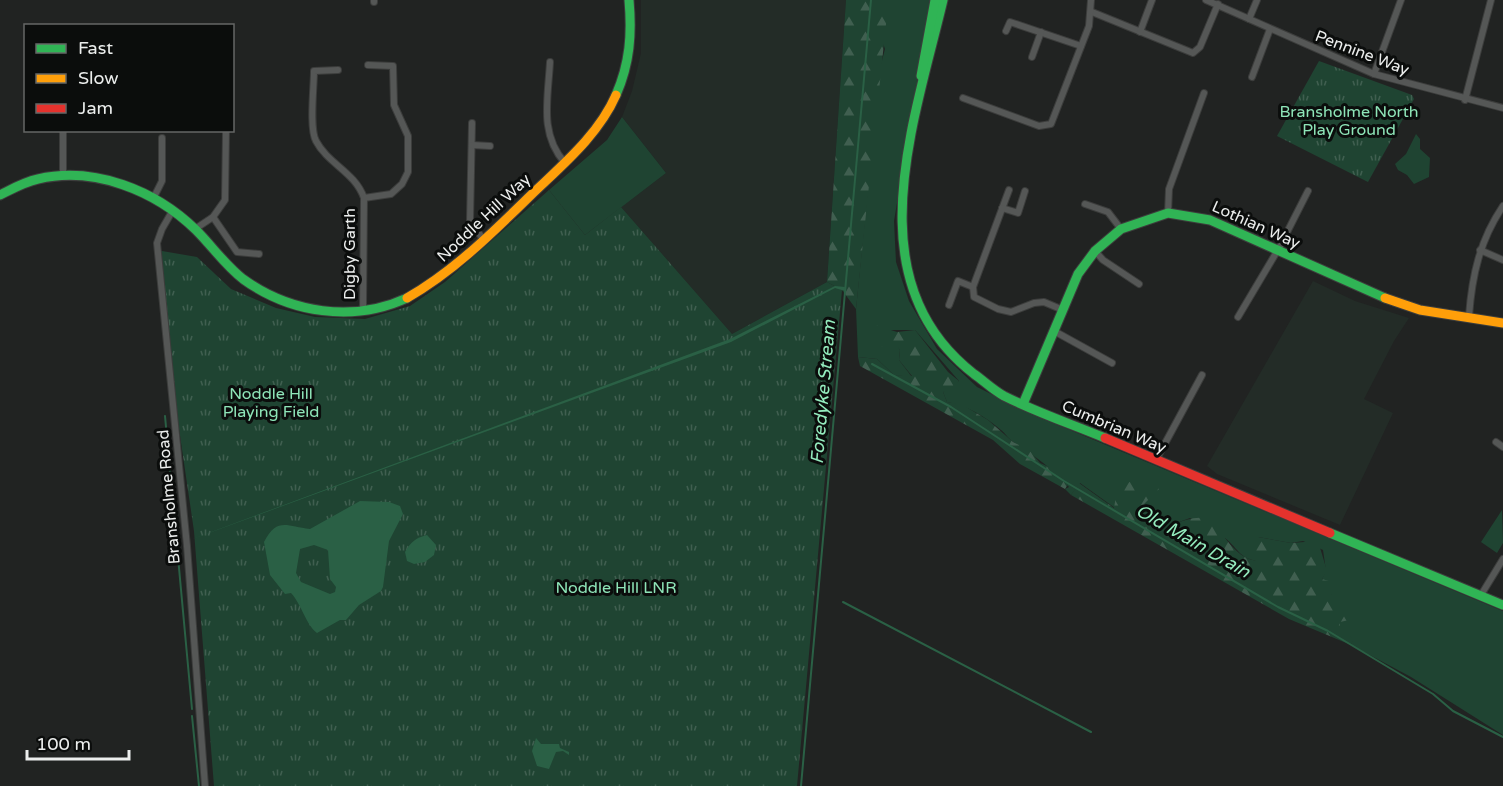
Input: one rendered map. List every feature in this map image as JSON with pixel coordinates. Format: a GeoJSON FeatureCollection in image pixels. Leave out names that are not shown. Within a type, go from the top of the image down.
{"type":"FeatureCollection","features":[{"type":"Feature","properties":{"kind":"street","name":"Noddle Hill Way"},"geometry":{"type":"LineString","coordinates":[[0,195],[40,178],[63,176],[87,177],[130,186],[154,197],[173,210],[241,278],[276,299],[310,309],[335,312],[363,310],[405,299],[441,278],[565,163],[604,119],[623,84],[632,38],[629,0]]}},
{"type":"Feature","properties":{"kind":"street","name":"Cumbrian Way"},"geometry":{"type":"LineString","coordinates":[[935,0],[899,207],[900,246],[906,278],[924,320],[955,361],[977,380],[1023,404],[1503,605]]}},
{"type":"Feature","properties":{"kind":"street","name":"Cumbrian Way"},"geometry":{"type":"LineString","coordinates":[[915,123],[943,0]]}},
{"type":"Feature","properties":{"kind":"street"},"geometry":{"type":"LineString","coordinates":[[963,98],[1039,126],[1048,126],[1054,121],[1081,46],[1092,12],[1091,0]]}},
{"type":"Feature","properties":{"kind":"street"},"geometry":{"type":"LineString","coordinates":[[1140,32],[1152,0]]}},
{"type":"Feature","properties":{"kind":"street","name":"Pennine Way"},"geometry":{"type":"LineString","coordinates":[[1206,0],[1374,74],[1465,100],[1503,108]]}},
{"type":"Feature","properties":{"kind":"street"},"geometry":{"type":"LineString","coordinates":[[1249,19],[1257,0]]}},
{"type":"Feature","properties":{"kind":"street"},"geometry":{"type":"LineString","coordinates":[[1374,74],[1401,0]]}},
{"type":"Feature","properties":{"kind":"street"},"geometry":{"type":"LineString","coordinates":[[1465,100],[1491,0]]}},
{"type":"Feature","properties":{"kind":"street"},"geometry":{"type":"LineString","coordinates":[[1092,12],[1193,53],[1200,47],[1218,4]]}},
{"type":"Feature","properties":{"kind":"street"},"geometry":{"type":"LineString","coordinates":[[1006,31],[1010,22],[1081,46]]}},
{"type":"Feature","properties":{"kind":"street"},"geometry":{"type":"LineString","coordinates":[[1252,77],[1270,29]]}},
{"type":"Feature","properties":{"kind":"street"},"geometry":{"type":"LineString","coordinates":[[1032,57],[1041,32]]}},
{"type":"Feature","properties":{"kind":"street"},"geometry":{"type":"LineString","coordinates":[[549,62],[548,136],[554,150],[565,163]]}},
{"type":"Feature","properties":{"kind":"street","name":"Digby Garth"},"geometry":{"type":"LineString","coordinates":[[363,198],[391,194],[402,184],[408,172],[408,136],[394,105],[393,66],[368,65]]}},
{"type":"Feature","properties":{"kind":"street","name":"Digby Garth"},"geometry":{"type":"LineString","coordinates":[[338,70],[314,71],[315,137],[319,145],[354,179],[363,198],[363,310]]}},
{"type":"Feature","properties":{"kind":"street"},"geometry":{"type":"LineString","coordinates":[[1168,213],[1169,189],[1204,93]]}},
{"type":"Feature","properties":{"kind":"street"},"geometry":{"type":"LineString","coordinates":[[472,123],[470,221],[483,239]]}},
{"type":"Feature","properties":{"kind":"street"},"geometry":{"type":"LineString","coordinates":[[63,132],[63,176]]}},
{"type":"Feature","properties":{"kind":"street"},"geometry":{"type":"LineString","coordinates":[[195,230],[213,217],[225,200],[226,132]]}},
{"type":"Feature","properties":{"kind":"street"},"geometry":{"type":"LineString","coordinates":[[154,197],[162,181],[162,138]]}},
{"type":"Feature","properties":{"kind":"street"},"geometry":{"type":"LineString","coordinates":[[472,145],[490,146]]}},
{"type":"Feature","properties":{"kind":"street"},"geometry":{"type":"LineString","coordinates":[[1008,190],[974,287],[974,297],[998,309],[1011,312],[1034,303],[1044,303],[1063,310]]}},
{"type":"Feature","properties":{"kind":"street"},"geometry":{"type":"LineString","coordinates":[[1238,317],[1277,251],[1308,190]]}},
{"type":"Feature","properties":{"kind":"street"},"geometry":{"type":"LineString","coordinates":[[1002,208],[1018,213],[1025,191]]}},
{"type":"Feature","properties":{"kind":"street"},"geometry":{"type":"LineString","coordinates":[[1085,204],[1108,212],[1121,230]]}},
{"type":"Feature","properties":{"kind":"street"},"geometry":{"type":"LineString","coordinates":[[1468,316],[1472,278],[1480,250],[1503,206]]}},
{"type":"Feature","properties":{"kind":"street","name":"Bransholme Road"},"geometry":{"type":"LineString","coordinates":[[173,210],[162,229],[158,243],[188,546],[205,786]]}},
{"type":"Feature","properties":{"kind":"street","name":"Lothian Way"},"geometry":{"type":"LineString","coordinates":[[1023,404],[1078,274],[1095,251],[1121,230],[1168,213],[1210,220],[1383,297],[1420,310],[1503,323]]}},
{"type":"Feature","properties":{"kind":"street"},"geometry":{"type":"LineString","coordinates":[[213,217],[237,252],[259,254]]}},
{"type":"Feature","properties":{"kind":"street"},"geometry":{"type":"LineString","coordinates":[[1480,250],[1503,260]]}},
{"type":"Feature","properties":{"kind":"street"},"geometry":{"type":"LineString","coordinates":[[1095,251],[1103,261],[1139,284]]}},
{"type":"Feature","properties":{"kind":"street"},"geometry":{"type":"LineString","coordinates":[[949,305],[958,281],[974,287]]}},
{"type":"Feature","properties":{"kind":"street"},"geometry":{"type":"LineString","coordinates":[[1054,331],[1112,363]]}},
{"type":"Feature","properties":{"kind":"street"},"geometry":{"type":"LineString","coordinates":[[1155,461],[1202,375]]}},
{"type":"Feature","properties":{"kind":"street"},"geometry":{"type":"LineString","coordinates":[[1496,442],[1503,447]]}},
{"type":"Feature","properties":{"kind":"street"},"geometry":{"type":"LineString","coordinates":[[1481,595],[1503,560]]}},
{"type":"Feature","properties":{"kind":"shaded area"},"geometry":{"type":"Polygon","coordinates":[[[641,0],[846,0],[827,282],[732,334],[621,207],[666,173],[622,117],[632,91],[641,53],[641,0]]]}},
{"type":"Feature","properties":{"kind":"shaded area"},"geometry":{"type":"Polygon","coordinates":[[[1313,281],[1355,301],[1409,318],[1394,341],[1364,399],[1393,413],[1340,525],[1217,474],[1207,466],[1313,281]]]}},
{"type":"Feature","properties":{"kind":"shaded area"},"geometry":{"type":"Polygon","coordinates":[[[835,286],[845,287],[845,291],[835,288],[731,342],[187,541],[730,339],[835,286]]]}},
{"type":"Feature","properties":{"kind":"shaded area"},"geometry":{"type":"Polygon","coordinates":[[[360,501],[389,502],[400,506],[403,514],[389,541],[381,591],[359,605],[346,620],[340,620],[317,633],[291,593],[285,594],[270,575],[264,542],[278,526],[288,525],[310,529],[360,501]],[[314,545],[300,549],[296,573],[301,582],[330,594],[335,592],[336,587],[330,579],[328,550],[314,545]]]}},
{"type":"Feature","properties":{"kind":"shaded area"},"geometry":{"type":"Polygon","coordinates":[[[427,535],[436,545],[434,555],[425,562],[414,564],[407,561],[405,552],[409,546],[416,539],[427,535]]]}},
{"type":"Feature","properties":{"kind":"shaded area"},"geometry":{"type":"Polygon","coordinates":[[[536,738],[541,744],[559,744],[560,748],[569,752],[569,755],[563,751],[556,752],[549,769],[537,766],[532,751],[536,738]]]}},
{"type":"Feature","properties":{"kind":"green space"},"geometry":{"type":"Polygon","coordinates":[[[846,0],[886,0],[888,5],[856,309],[842,290],[827,282],[846,0]]]}},
{"type":"Feature","properties":{"kind":"green space"},"geometry":{"type":"Polygon","coordinates":[[[886,0],[931,0],[894,221],[896,262],[909,301],[937,349],[977,387],[1032,414],[1503,611],[1503,735],[1411,677],[1351,645],[1353,639],[1340,629],[1331,594],[1322,579],[1326,571],[1323,550],[1303,541],[1291,543],[1258,537],[1264,562],[1256,561],[1241,554],[1220,534],[1190,518],[1171,525],[1144,504],[1115,508],[1080,483],[1071,495],[1065,489],[1069,487],[1056,474],[995,425],[968,409],[947,402],[943,392],[959,381],[915,330],[889,330],[900,350],[899,360],[912,377],[894,375],[877,359],[858,357],[856,309],[880,68],[885,49],[882,40],[886,0]]]}},
{"type":"Feature","properties":{"kind":"green space","name":"Bransholme North Play Ground"},"geometry":{"type":"Polygon","coordinates":[[[1319,61],[1412,95],[1414,99],[1368,182],[1277,136],[1319,61]]]}},
{"type":"Feature","properties":{"kind":"green space"},"geometry":{"type":"Polygon","coordinates":[[[622,117],[666,173],[585,235],[549,190],[607,140],[622,117]]]}},
{"type":"Feature","properties":{"kind":"green space"},"geometry":{"type":"Polygon","coordinates":[[[1416,134],[1420,139],[1420,149],[1430,158],[1429,177],[1414,184],[1407,175],[1398,170],[1395,164],[1406,154],[1416,134]]]}},
{"type":"Feature","properties":{"kind":"green space","name":"Noddle Hill LNR"},"geometry":{"type":"Polygon","coordinates":[[[549,190],[585,235],[621,207],[732,334],[827,282],[842,290],[797,786],[214,786],[194,531],[159,292],[156,250],[197,257],[231,289],[276,308],[315,317],[365,319],[410,306],[445,282],[549,190]]]}},
{"type":"Feature","properties":{"kind":"green space"},"geometry":{"type":"Polygon","coordinates":[[[875,325],[897,332],[915,330],[948,372],[959,381],[951,390],[943,392],[947,402],[961,404],[988,420],[1013,442],[1029,450],[1040,463],[1069,476],[1071,480],[1065,489],[1020,464],[993,440],[860,366],[858,357],[877,359],[894,375],[912,376],[899,360],[900,350],[896,345],[878,347],[873,338],[875,325]]]}},
{"type":"Feature","properties":{"kind":"green space"},"geometry":{"type":"Polygon","coordinates":[[[1131,481],[1148,482],[1159,489],[1144,504],[1171,525],[1194,518],[1213,521],[1227,530],[1225,538],[1233,547],[1241,555],[1251,560],[1263,561],[1247,547],[1258,537],[1291,543],[1318,541],[1327,571],[1322,579],[1332,582],[1331,594],[1344,603],[1349,620],[1340,622],[1340,628],[1354,639],[1351,645],[1289,619],[1071,495],[1079,483],[1114,508],[1117,490],[1131,481]]]}},
{"type":"Feature","properties":{"kind":"green space"},"geometry":{"type":"Polygon","coordinates":[[[1502,510],[1503,543],[1497,553],[1481,542],[1502,510]]]}},
{"type":"Feature","properties":{"kind":"waterway","name":"Foredyke Stream"},"geometry":{"type":"LineString","coordinates":[[801,786],[871,0]]}},
{"type":"Feature","properties":{"kind":"waterway"},"geometry":{"type":"LineString","coordinates":[[164,284],[169,334]]}},
{"type":"Feature","properties":{"kind":"waterway","name":"Old Main Drain"},"geometry":{"type":"LineString","coordinates":[[872,364],[951,407],[1064,481],[1278,607],[1328,631],[1433,694],[1453,711],[1503,737]]}},
{"type":"Feature","properties":{"kind":"waterway"},"geometry":{"type":"LineString","coordinates":[[165,416],[192,709]]}},
{"type":"Feature","properties":{"kind":"waterway"},"geometry":{"type":"LineString","coordinates":[[843,602],[1091,732]]}},
{"type":"Feature","properties":{"kind":"waterway"},"geometry":{"type":"LineString","coordinates":[[192,716],[199,786]]}},
{"type":"Feature","properties":{"kind":"traffic: fast"},"geometry":{"type":"LineString","coordinates":[[616,95],[629,48],[629,0]]}},
{"type":"Feature","properties":{"kind":"traffic: fast"},"geometry":{"type":"LineString","coordinates":[[921,76],[935,0]]}},
{"type":"Feature","properties":{"kind":"traffic: fast"},"geometry":{"type":"LineString","coordinates":[[943,0],[908,148],[903,198],[904,247],[914,294],[937,336],[974,374],[992,388],[1028,407],[1105,438]]}},
{"type":"Feature","properties":{"kind":"traffic: fast"},"geometry":{"type":"LineString","coordinates":[[0,195],[38,179],[59,176],[102,179],[123,185],[162,203],[196,230],[236,274],[261,291],[281,300],[301,307],[344,312],[386,306],[407,298]]}},
{"type":"Feature","properties":{"kind":"traffic: fast"},"geometry":{"type":"LineString","coordinates":[[1023,404],[1078,274],[1095,251],[1121,229],[1168,213],[1210,220],[1385,298]]}},
{"type":"Feature","properties":{"kind":"traffic: fast"},"geometry":{"type":"LineString","coordinates":[[1330,533],[1503,605]]}},
{"type":"Feature","properties":{"kind":"traffic: slow"},"geometry":{"type":"LineString","coordinates":[[407,298],[441,276],[472,251],[566,162],[599,124],[616,95]]}},
{"type":"Feature","properties":{"kind":"traffic: slow"},"geometry":{"type":"LineString","coordinates":[[1385,298],[1420,310],[1503,323]]}},
{"type":"Feature","properties":{"kind":"traffic: jam"},"geometry":{"type":"LineString","coordinates":[[1105,438],[1330,533]]}},
{"type":"Feature","properties":{"kind":"park label","name":"Noddle Hill Playing Field"},"geometry":{"type":"Point","coordinates":[271,403]}}]}
